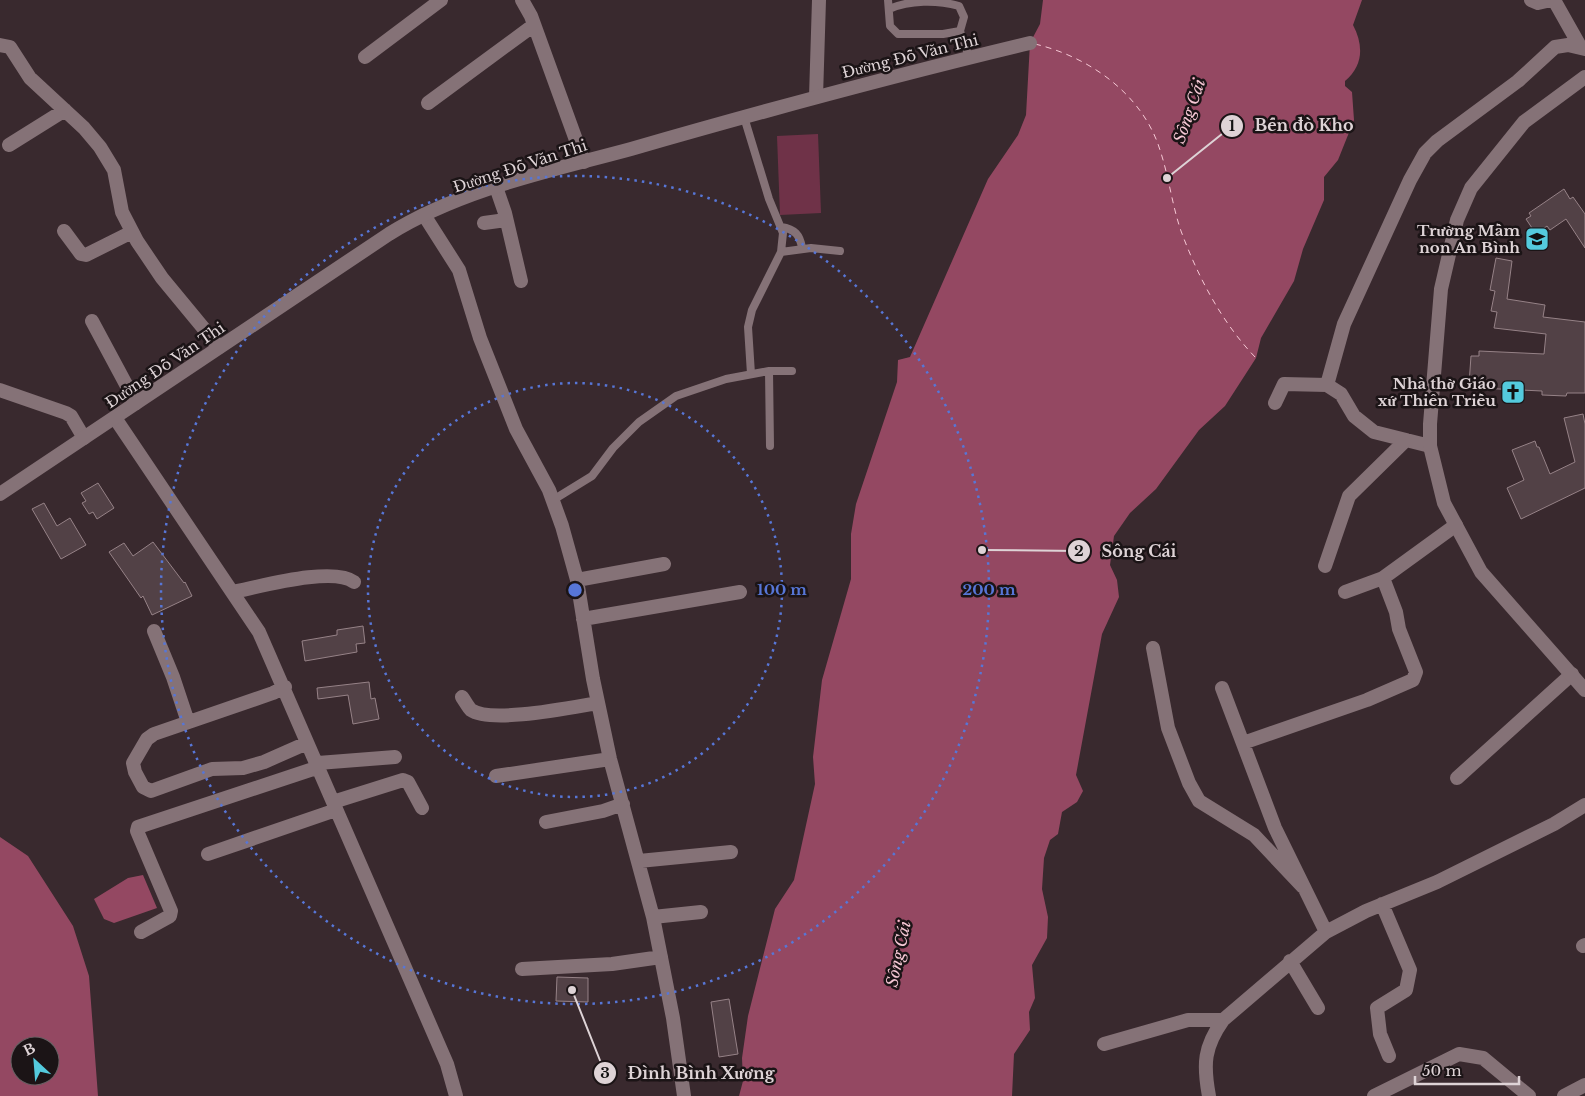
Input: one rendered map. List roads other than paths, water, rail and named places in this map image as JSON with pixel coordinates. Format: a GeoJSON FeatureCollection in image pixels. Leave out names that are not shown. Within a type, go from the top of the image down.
{"type":"FeatureCollection","features":[{"type":"Feature","properties":{"kind":"street"},"geometry":{"type":"LineString","coordinates":[[365,58],[441,0]]}},
{"type":"Feature","properties":{"kind":"street"},"geometry":{"type":"LineString","coordinates":[[522,0],[534,25],[584,162]]}},
{"type":"Feature","properties":{"kind":"street"},"geometry":{"type":"LineString","coordinates":[[816,96],[819,0]]}},
{"type":"Feature","properties":{"kind":"street"},"geometry":{"type":"LineString","coordinates":[[1531,0],[1538,3],[1553,0],[1583,48]]}},
{"type":"Feature","properties":{"kind":"street"},"geometry":{"type":"LineString","coordinates":[[428,103],[534,25]]}},
{"type":"Feature","properties":{"kind":"street","name":"Đường Đỗ Văn Thi"},"geometry":{"type":"LineString","coordinates":[[0,494],[389,234],[424,215],[496,187],[816,96],[1030,43]]}},
{"type":"Feature","properties":{"kind":"street"},"geometry":{"type":"LineString","coordinates":[[0,45],[10,46],[30,78],[65,110],[100,147],[114,170],[119,202],[132,232],[162,278],[219,347]]}},
{"type":"Feature","properties":{"kind":"street"},"geometry":{"type":"LineString","coordinates":[[1327,385],[1344,324],[1410,180],[1425,153],[1437,141],[1518,81],[1555,47],[1568,45],[1583,48]]}},
{"type":"Feature","properties":{"kind":"street"},"geometry":{"type":"LineString","coordinates":[[1585,77],[1524,122],[1471,188],[1458,220],[1441,289],[1430,446],[1444,503],[1481,572],[1585,690]]}},
{"type":"Feature","properties":{"kind":"street"},"geometry":{"type":"LineString","coordinates":[[9,145],[65,110]]}},
{"type":"Feature","properties":{"kind":"street"},"geometry":{"type":"LineString","coordinates":[[496,187],[521,281]]}},
{"type":"Feature","properties":{"kind":"street"},"geometry":{"type":"LineString","coordinates":[[424,215],[459,270],[480,338],[516,429],[553,500],[577,580],[598,703],[610,759],[653,917],[684,1096]]}},
{"type":"Feature","properties":{"kind":"street"},"geometry":{"type":"LineString","coordinates":[[484,223],[506,220]]}},
{"type":"Feature","properties":{"kind":"street"},"geometry":{"type":"LineString","coordinates":[[64,231],[82,254],[86,255],[132,232]]}},
{"type":"Feature","properties":{"kind":"street"},"geometry":{"type":"LineString","coordinates":[[92,321],[136,404]]}},
{"type":"Feature","properties":{"kind":"street"},"geometry":{"type":"LineString","coordinates":[[1275,403],[1284,384],[1327,385],[1340,394],[1354,416],[1374,432],[1430,446]]}},
{"type":"Feature","properties":{"kind":"street"},"geometry":{"type":"LineString","coordinates":[[0,390],[71,416],[84,438]]}},
{"type":"Feature","properties":{"kind":"street"},"geometry":{"type":"LineString","coordinates":[[115,418],[259,632],[285,687],[334,806],[447,1064],[456,1096]]}},
{"type":"Feature","properties":{"kind":"street"},"geometry":{"type":"LineString","coordinates":[[1325,566],[1349,496],[1406,440]]}},
{"type":"Feature","properties":{"kind":"street"},"geometry":{"type":"LineString","coordinates":[[1345,592],[1383,578],[1456,525]]}},
{"type":"Feature","properties":{"kind":"street"},"geometry":{"type":"LineString","coordinates":[[577,580],[664,564]]}},
{"type":"Feature","properties":{"kind":"street"},"geometry":{"type":"LineString","coordinates":[[232,592],[298,579],[338,575],[354,582]]}},
{"type":"Feature","properties":{"kind":"street"},"geometry":{"type":"LineString","coordinates":[[1243,743],[1367,700],[1413,680],[1416,672],[1399,629],[1396,612],[1383,578]]}},
{"type":"Feature","properties":{"kind":"street"},"geometry":{"type":"LineString","coordinates":[[583,619],[740,592]]}},
{"type":"Feature","properties":{"kind":"street"},"geometry":{"type":"LineString","coordinates":[[154,631],[173,676],[188,722]]}},
{"type":"Feature","properties":{"kind":"street"},"geometry":{"type":"LineString","coordinates":[[1153,648],[1168,728],[1189,783],[1199,801],[1254,834],[1303,887]]}},
{"type":"Feature","properties":{"kind":"street"},"geometry":{"type":"LineString","coordinates":[[1457,778],[1572,674]]}},
{"type":"Feature","properties":{"kind":"street"},"geometry":{"type":"LineString","coordinates":[[285,687],[154,734],[136,755],[134,762],[135,772],[143,786],[151,791],[212,769],[243,768],[283,755],[307,743]]}},
{"type":"Feature","properties":{"kind":"street"},"geometry":{"type":"LineString","coordinates":[[1222,688],[1275,828],[1326,932]]}},
{"type":"Feature","properties":{"kind":"street"},"geometry":{"type":"LineString","coordinates":[[462,697],[470,709],[475,712],[506,716],[598,703]]}},
{"type":"Feature","properties":{"kind":"street"},"geometry":{"type":"LineString","coordinates":[[141,932],[170,916],[171,910],[137,831],[138,827],[318,765],[395,757]]}},
{"type":"Feature","properties":{"kind":"street"},"geometry":{"type":"LineString","coordinates":[[496,776],[610,759]]}},
{"type":"Feature","properties":{"kind":"street"},"geometry":{"type":"LineString","coordinates":[[208,854],[403,780],[408,782],[422,808]]}},
{"type":"Feature","properties":{"kind":"street"},"geometry":{"type":"LineString","coordinates":[[546,822],[623,804]]}},
{"type":"Feature","properties":{"kind":"street"},"geometry":{"type":"LineString","coordinates":[[1209,1096],[1205,1057],[1210,1037],[1223,1020],[1326,932],[1382,904],[1437,882],[1554,824],[1585,805]]}},
{"type":"Feature","properties":{"kind":"street"},"geometry":{"type":"LineString","coordinates":[[639,861],[731,852]]}},
{"type":"Feature","properties":{"kind":"street"},"geometry":{"type":"LineString","coordinates":[[1382,904],[1410,970],[1406,990],[1377,1008],[1380,1034],[1389,1056]]}},
{"type":"Feature","properties":{"kind":"street"},"geometry":{"type":"LineString","coordinates":[[653,917],[701,912]]}},
{"type":"Feature","properties":{"kind":"street"},"geometry":{"type":"LineString","coordinates":[[522,969],[612,964],[661,957]]}},
{"type":"Feature","properties":{"kind":"street"},"geometry":{"type":"LineString","coordinates":[[1290,961],[1318,1008]]}},
{"type":"Feature","properties":{"kind":"street"},"geometry":{"type":"LineString","coordinates":[[1104,1044],[1188,1020],[1223,1020]]}},
{"type":"Feature","properties":{"kind":"street"},"geometry":{"type":"LineString","coordinates":[[1374,1096],[1458,1054],[1483,1058],[1528,1096]]}},
{"type":"Feature","properties":{"kind":"street"},"geometry":{"type":"LineString","coordinates":[[1564,1096],[1585,1085]]}},
{"type":"Feature","properties":{"kind":"lane"},"geometry":{"type":"LineString","coordinates":[[888,0],[890,26],[898,34],[943,34],[960,31]]}},
{"type":"Feature","properties":{"kind":"lane"},"geometry":{"type":"LineString","coordinates":[[889,9],[899,4],[941,1],[959,6],[964,17],[960,31],[969,57]]}},
{"type":"Feature","properties":{"kind":"lane"},"geometry":{"type":"LineString","coordinates":[[744,117],[769,199],[781,227],[781,252],[752,310],[748,327],[751,374]]}},
{"type":"Feature","properties":{"kind":"lane"},"geometry":{"type":"LineString","coordinates":[[781,227],[795,232],[802,248]]}},
{"type":"Feature","properties":{"kind":"lane"},"geometry":{"type":"LineString","coordinates":[[781,252],[802,248],[840,251]]}},
{"type":"Feature","properties":{"kind":"lane"},"geometry":{"type":"LineString","coordinates":[[553,500],[592,476],[614,448],[639,422],[661,406],[698,387],[751,374],[769,371],[792,371]]}},
{"type":"Feature","properties":{"kind":"lane"},"geometry":{"type":"LineString","coordinates":[[769,371],[770,446]]}},
{"type":"Feature","properties":{"kind":"water","name":"Sông Cái"},"geometry":{"type":"Polygon","coordinates":[[[1043,0],[1362,0],[1353,25],[1359,40],[1360,55],[1355,69],[1345,81],[1345,86],[1352,92],[1354,120],[1338,160],[1324,177],[1324,200],[1303,249],[1294,281],[1261,338],[1256,358],[1225,406],[1199,430],[1156,489],[1130,513],[1114,536],[1110,565],[1117,580],[1119,597],[1102,634],[1076,775],[1083,791],[1077,802],[1062,812],[1058,834],[1050,840],[1044,858],[1042,889],[1048,917],[1047,938],[1032,965],[1035,998],[1029,1012],[1030,1030],[1014,1054],[1012,1096],[739,1096],[743,1081],[742,1058],[748,1016],[775,909],[794,880],[815,784],[813,757],[822,680],[851,579],[851,534],[856,504],[897,382],[898,360],[910,357],[988,179],[1018,135],[1026,115],[1030,43],[1040,24],[1043,0]]]}},
{"type":"Feature","properties":{"kind":"water"},"geometry":{"type":"Polygon","coordinates":[[[0,837],[28,856],[73,926],[89,976],[98,1096],[0,1096],[0,837]]]}},
{"type":"Feature","properties":{"kind":"water"},"geometry":{"type":"Polygon","coordinates":[[[143,875],[157,908],[114,923],[104,919],[94,899],[128,878],[143,875]]]}},
{"type":"Feature","properties":{"kind":"place","name":"Bến đò Kho"},"geometry":{"type":"Point","coordinates":[1167,178]}},
{"type":"Feature","properties":{"kind":"place","name":"Trường Mầm non An Bình"},"geometry":{"type":"Point","coordinates":[1537,239]}},
{"type":"Feature","properties":{"kind":"place","name":"Nhà thờ Giáo xứ Thiên Triều"},"geometry":{"type":"Point","coordinates":[1513,392]}},
{"type":"Feature","properties":{"kind":"place","name":"Sông Cái"},"geometry":{"type":"Point","coordinates":[982,550]}},
{"type":"Feature","properties":{"kind":"place","name":"Đình Bình Xương"},"geometry":{"type":"Point","coordinates":[572,990]}}]}
